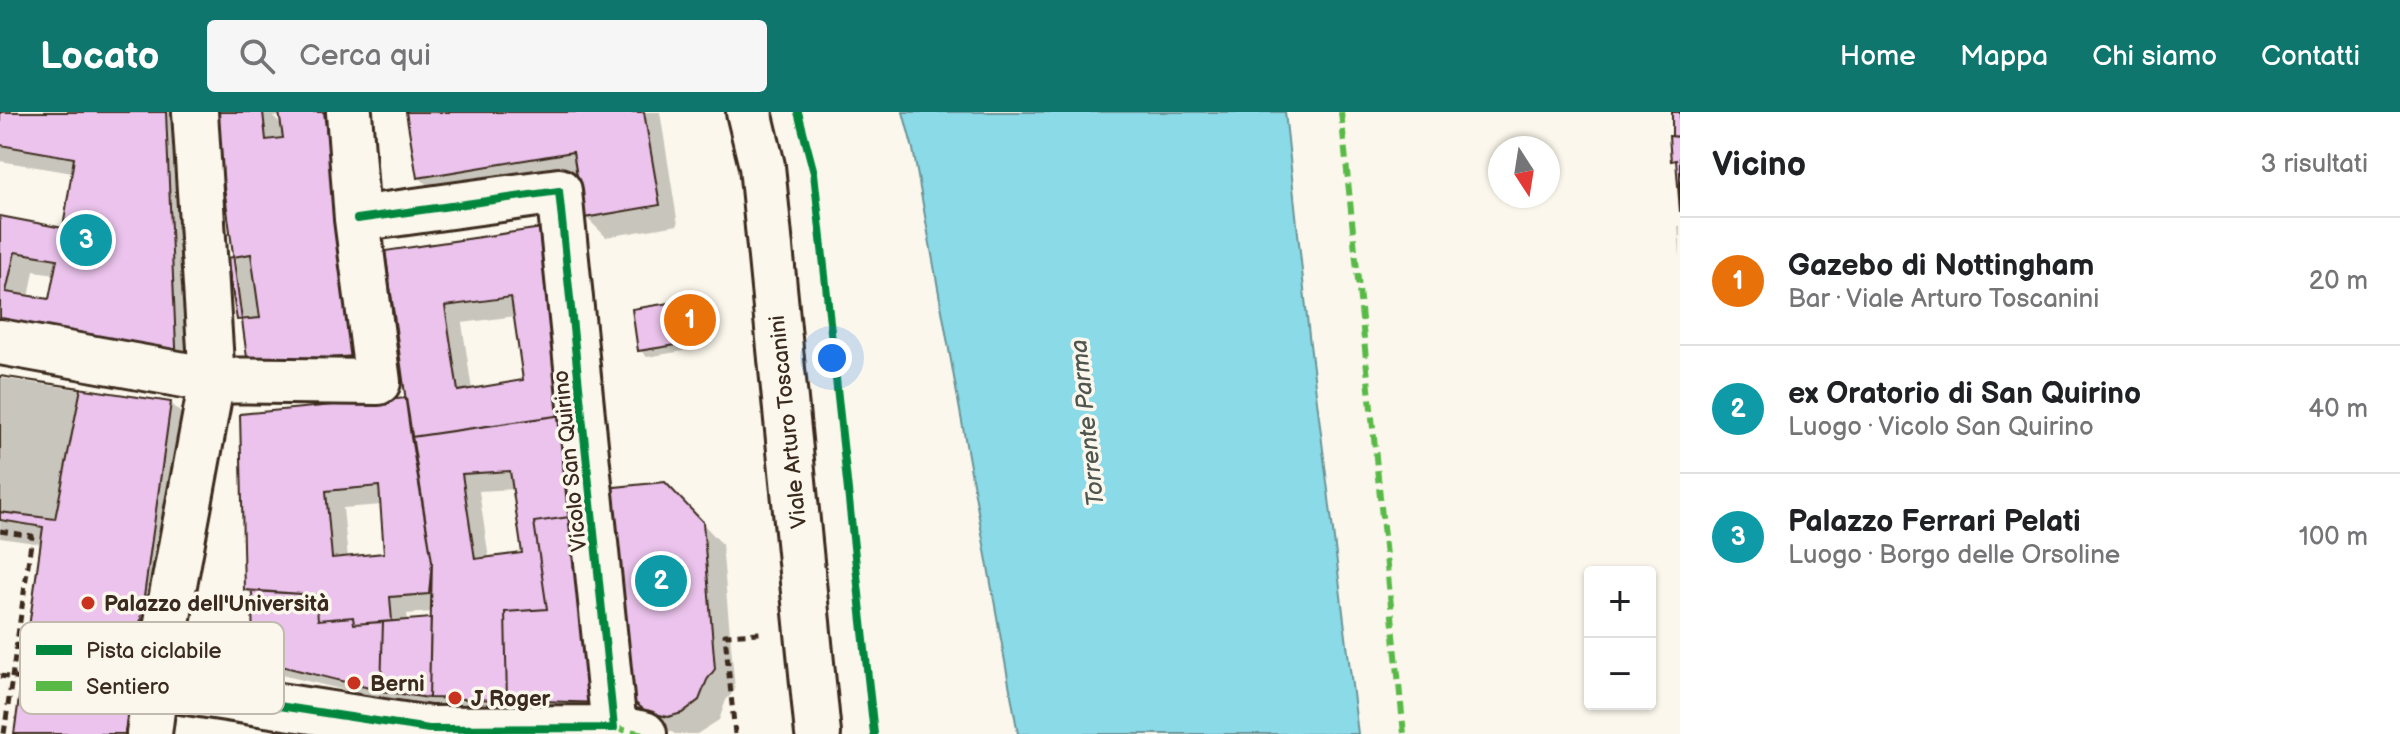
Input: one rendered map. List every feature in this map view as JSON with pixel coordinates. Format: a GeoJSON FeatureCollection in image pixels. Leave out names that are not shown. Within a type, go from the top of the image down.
{"type":"FeatureCollection","features":[{"type":"Feature","properties":{"kind":"street"},"geometry":{"type":"LineString","coordinates":[[167,622],[212,380],[195,112]]}},
{"type":"Feature","properties":{"kind":"street"},"geometry":{"type":"LineString","coordinates":[[0,342],[212,380],[378,382],[357,219],[349,112]]}},
{"type":"Feature","properties":{"kind":"street","name":"Viale Arturo Toscanini"},"geometry":{"type":"LineString","coordinates":[[749,112],[762,166],[818,734]]}},
{"type":"Feature","properties":{"kind":"street","name":"Vicolo San Quirino"},"geometry":{"type":"LineString","coordinates":[[357,219],[559,191],[629,731]]}},
{"type":"Feature","properties":{"kind":"street"},"geometry":{"type":"LineString","coordinates":[[284,708],[429,731],[629,731]]}},
{"type":"Feature","properties":{"kind":"street"},"geometry":{"type":"LineString","coordinates":[[149,734],[152,714]]}},
{"type":"Feature","properties":{"kind":"path"},"geometry":{"type":"LineString","coordinates":[[0,531],[32,536],[4,734]]}},
{"type":"Feature","properties":{"kind":"path"},"geometry":{"type":"LineString","coordinates":[[735,734],[725,635],[807,630]]}},
{"type":"Feature","properties":{"kind":"path"},"geometry":{"type":"LineString","coordinates":[[0,676],[20,679]]}},
{"type":"Feature","properties":{"kind":"water","name":"Torrente Parma"},"geometry":{"type":"Polygon","coordinates":[[[903,112],[1285,112],[1358,734],[1018,734],[913,149],[903,112]]]}},
{"type":"Feature","properties":{"kind":"building"},"geometry":{"type":"Polygon","coordinates":[[[0,112],[166,112],[177,370],[0,323],[0,216],[63,228],[74,158],[0,145],[0,112]],[[15,252],[6,292],[49,299],[57,259],[15,252]]]}},
{"type":"Feature","properties":{"kind":"building"},"geometry":{"type":"Polygon","coordinates":[[[217,112],[263,112],[266,140],[283,138],[279,112],[324,112],[354,356],[248,365],[217,135],[217,112]]]}},
{"type":"Feature","properties":{"kind":"building"},"geometry":{"type":"Polygon","coordinates":[[[406,112],[644,112],[660,205],[584,218],[573,152],[417,178],[406,112]]]}},
{"type":"Feature","properties":{"kind":"building"},"geometry":{"type":"Polygon","coordinates":[[[1672,112],[1680,112],[1680,137],[1672,136],[1672,112]]]}},
{"type":"Feature","properties":{"kind":"building"},"geometry":{"type":"Polygon","coordinates":[[[1669,136],[1680,137],[1680,212],[1676,160],[1671,161],[1669,136]]]}},
{"type":"Feature","properties":{"kind":"building"},"geometry":{"type":"Polygon","coordinates":[[[542,228],[563,415],[411,437],[385,251],[542,228]],[[511,297],[445,306],[458,391],[523,380],[511,297]]]}},
{"type":"Feature","properties":{"kind":"building"},"geometry":{"type":"Polygon","coordinates":[[[251,254],[260,318],[237,320],[227,258],[251,254]]]}},
{"type":"Feature","properties":{"kind":"building"},"geometry":{"type":"Polygon","coordinates":[[[682,301],[689,343],[638,351],[632,309],[682,301]]]}},
{"type":"Feature","properties":{"kind":"building","name":"Palazzo dell'Università"},"geometry":{"type":"Polygon","coordinates":[[[0,376],[171,402],[141,622],[30,622],[43,527],[0,520],[0,376]]]}},
{"type":"Feature","properties":{"kind":"building"},"geometry":{"type":"Polygon","coordinates":[[[0,376],[81,388],[55,519],[0,512],[0,376]]]}},
{"type":"Feature","properties":{"kind":"building"},"geometry":{"type":"Polygon","coordinates":[[[406,398],[432,561],[429,594],[390,597],[392,621],[354,624],[353,617],[318,620],[316,595],[244,590],[240,414],[406,398]],[[379,486],[326,491],[332,558],[384,553],[379,486]]]}},
{"type":"Feature","properties":{"kind":"building"},"geometry":{"type":"Polygon","coordinates":[[[563,415],[577,516],[534,522],[547,609],[505,612],[507,700],[429,698],[432,561],[411,437],[563,415]],[[510,471],[462,474],[475,559],[522,553],[510,471]]]}},
{"type":"Feature","properties":{"kind":"building"},"geometry":{"type":"Polygon","coordinates":[[[665,482],[703,522],[715,669],[699,700],[682,713],[668,717],[647,712],[634,702],[605,488],[665,482]]]}},
{"type":"Feature","properties":{"kind":"building"},"geometry":{"type":"Polygon","coordinates":[[[577,516],[604,703],[507,700],[505,612],[547,609],[534,522],[577,516]]]}},
{"type":"Feature","properties":{"kind":"building"},"geometry":{"type":"Polygon","coordinates":[[[252,591],[316,595],[318,620],[353,617],[354,624],[383,622],[381,691],[284,667],[284,622],[252,622],[252,591]]]}},
{"type":"Feature","properties":{"kind":"building"},"geometry":{"type":"Polygon","coordinates":[[[431,618],[429,698],[381,691],[383,622],[431,618]]]}},
{"type":"Feature","properties":{"kind":"building","name":"Palazzo dell'Università"},"geometry":{"type":"Polygon","coordinates":[[[20,691],[20,714],[128,714],[125,734],[14,734],[20,691]]]}},
{"type":"Feature","properties":{"kind":"marked path"},"geometry":{"type":"LineString","coordinates":[[1341,112],[1404,734]]}},
{"type":"Feature","properties":{"kind":"marked path"},"geometry":{"type":"LineString","coordinates":[[614,728],[644,734]]}},
{"type":"Feature","properties":{"kind":"cycle path"},"geometry":{"type":"LineString","coordinates":[[798,112],[814,173],[874,734]]}},
{"type":"Feature","properties":{"kind":"cycle path"},"geometry":{"type":"LineString","coordinates":[[284,707],[429,729],[614,728],[559,191],[357,219]]}},
{"type":"Feature","properties":{"kind":"place","name":"Palazzo Ferrari Pelati"},"geometry":{"type":"Point","coordinates":[86,240]}},
{"type":"Feature","properties":{"kind":"place","name":"Gazebo di Nottingham"},"geometry":{"type":"Point","coordinates":[690,320]}},
{"type":"Feature","properties":{"kind":"place","name":"ex Oratorio di San Quirino"},"geometry":{"type":"Point","coordinates":[661,581]}},
{"type":"Feature","properties":{"kind":"place","name":"Palazzo dell'Università"},"geometry":{"type":"Point","coordinates":[88,603]}},
{"type":"Feature","properties":{"kind":"place","name":"Berni"},"geometry":{"type":"Point","coordinates":[354,683]}},
{"type":"Feature","properties":{"kind":"place","name":"J Roger"},"geometry":{"type":"Point","coordinates":[455,698]}}]}
